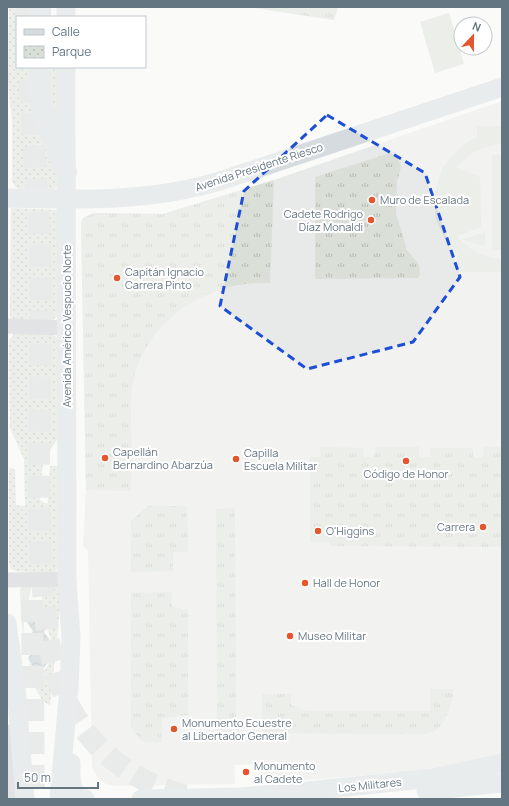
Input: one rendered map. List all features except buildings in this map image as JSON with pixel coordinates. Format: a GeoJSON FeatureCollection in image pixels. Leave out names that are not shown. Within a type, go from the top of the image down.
{"type":"FeatureCollection","features":[{"type":"Feature","properties":{"kind":"highway"},"geometry":{"type":"LineString","coordinates":[[39,68],[41,105],[66,173]]}},
{"type":"Feature","properties":{"kind":"main road","name":"Avenida Américo Vespucio Norte"},"geometry":{"type":"LineString","coordinates":[[66,68],[67,582],[71,638],[69,688],[72,714],[72,796]]}},
{"type":"Feature","properties":{"kind":"main road","name":"Avenida Presidente Riesco"},"geometry":{"type":"LineString","coordinates":[[7,198],[66,200],[146,196],[203,186],[502,87]]}},
{"type":"Feature","properties":{"kind":"main road","name":"Avenida Américo Vespucio Norte"},"geometry":{"type":"LineString","coordinates":[[47,799],[49,759],[67,582]]}},
{"type":"Feature","properties":{"kind":"main road"},"geometry":{"type":"LineString","coordinates":[[7,623],[16,687],[25,799]]}},
{"type":"Feature","properties":{"kind":"main road","name":"Los Militares"},"geometry":{"type":"LineString","coordinates":[[141,799],[269,798],[433,778],[502,763]]}},
{"type":"Feature","properties":{"kind":"main road","name":"Los Militares"},"geometry":{"type":"LineString","coordinates":[[347,799],[502,783]]}},
{"type":"Feature","properties":{"kind":"street"},"geometry":{"type":"LineString","coordinates":[[7,326],[67,328]]}},
{"type":"Feature","properties":{"kind":"street"},"geometry":{"type":"LineString","coordinates":[[7,580],[67,582]]}},
{"type":"Feature","properties":{"kind":"street"},"geometry":{"type":"LineString","coordinates":[[7,732],[12,799]]}},
{"type":"Feature","properties":{"kind":"highlighted area"},"geometry":{"type":"Polygon","coordinates":[[[327,115],[425,173],[460,277],[413,342],[307,369],[220,306],[244,191],[327,115]]]}},
{"type":"Feature","properties":{"kind":"shaded area"},"geometry":{"type":"Polygon","coordinates":[[[502,101],[502,756],[438,769],[296,781],[261,782],[260,764],[234,765],[235,784],[115,786],[106,784],[97,777],[92,767],[88,551],[83,546],[86,490],[81,224],[83,218],[94,213],[163,214],[274,180],[502,101]]]}},
{"type":"Feature","properties":{"kind":"green space"},"geometry":{"type":"Polygon","coordinates":[[[9,7],[32,7],[32,16],[16,16],[16,68],[32,68],[56,160],[57,187],[53,190],[18,189],[12,182],[12,122],[8,82],[9,7]]]}},
{"type":"Feature","properties":{"kind":"green space"},"geometry":{"type":"Polygon","coordinates":[[[248,7],[338,7],[334,20],[248,7]]]}},
{"type":"Feature","properties":{"kind":"green space"},"geometry":{"type":"Polygon","coordinates":[[[449,13],[453,27],[453,56],[462,56],[464,64],[435,73],[420,22],[449,13]]]}},
{"type":"Feature","properties":{"kind":"green space"},"geometry":{"type":"Polygon","coordinates":[[[44,68],[58,68],[60,129],[53,117],[44,68]]]}},
{"type":"Feature","properties":{"kind":"green space"},"geometry":{"type":"Polygon","coordinates":[[[477,126],[502,126],[502,144],[489,146],[477,151],[466,158],[457,167],[480,177],[481,227],[457,236],[466,245],[477,252],[489,257],[502,259],[502,272],[458,272],[457,254],[447,242],[437,222],[435,212],[435,190],[442,169],[448,160],[463,145],[477,137],[477,126]]]}},
{"type":"Feature","properties":{"kind":"green space"},"geometry":{"type":"Polygon","coordinates":[[[396,151],[401,167],[397,182],[396,214],[407,250],[419,265],[420,274],[418,278],[315,279],[315,177],[396,151]]]}},
{"type":"Feature","properties":{"kind":"green space"},"geometry":{"type":"Polygon","coordinates":[[[492,155],[502,155],[502,250],[492,250],[492,155]]]}},
{"type":"Feature","properties":{"kind":"green space"},"geometry":{"type":"Polygon","coordinates":[[[274,180],[270,283],[246,284],[223,289],[201,297],[182,309],[164,324],[150,342],[139,363],[132,387],[131,491],[86,490],[81,224],[83,218],[94,213],[163,214],[274,180]]]}},
{"type":"Feature","properties":{"kind":"green space"},"geometry":{"type":"Polygon","coordinates":[[[11,208],[57,210],[58,315],[53,320],[12,319],[10,317],[11,208]]]}},
{"type":"Feature","properties":{"kind":"green space"},"geometry":{"type":"Polygon","coordinates":[[[485,232],[485,246],[463,240],[465,238],[466,239],[485,232]]]}},
{"type":"Feature","properties":{"kind":"green space"},"geometry":{"type":"Polygon","coordinates":[[[14,333],[52,334],[59,339],[59,437],[43,460],[40,500],[47,504],[49,497],[50,466],[59,466],[58,566],[57,570],[52,573],[16,571],[10,568],[9,563],[9,468],[13,468],[15,471],[16,505],[25,506],[24,459],[10,428],[9,341],[14,333]]]}},
{"type":"Feature","properties":{"kind":"green space"},"geometry":{"type":"Polygon","coordinates":[[[320,447],[363,448],[364,457],[374,457],[375,447],[419,447],[419,457],[430,457],[430,448],[473,448],[473,457],[483,457],[484,447],[502,447],[502,547],[331,546],[330,542],[310,542],[310,457],[320,457],[320,447]]]}},
{"type":"Feature","properties":{"kind":"green space"},"geometry":{"type":"Polygon","coordinates":[[[148,506],[187,506],[188,552],[173,552],[173,571],[131,572],[131,521],[148,506]]]}},
{"type":"Feature","properties":{"kind":"green space"},"geometry":{"type":"Polygon","coordinates":[[[235,508],[236,733],[217,733],[216,509],[235,508]]]}},
{"type":"Feature","properties":{"kind":"green space"},"geometry":{"type":"Polygon","coordinates":[[[32,585],[24,620],[23,643],[20,590],[21,587],[32,585]]]}},
{"type":"Feature","properties":{"kind":"green space"},"geometry":{"type":"Polygon","coordinates":[[[37,586],[59,586],[62,590],[50,705],[45,702],[37,692],[35,686],[43,685],[43,678],[31,678],[29,663],[34,671],[45,670],[52,658],[47,649],[52,641],[48,631],[52,622],[45,611],[33,611],[29,616],[33,602],[42,601],[42,594],[34,594],[37,586]]]}},
{"type":"Feature","properties":{"kind":"green space"},"geometry":{"type":"Polygon","coordinates":[[[172,592],[172,607],[188,610],[188,715],[162,718],[161,743],[142,741],[131,727],[131,593],[172,592]]]}},
{"type":"Feature","properties":{"kind":"green space"},"geometry":{"type":"Polygon","coordinates":[[[431,689],[453,689],[452,700],[442,724],[431,732],[421,734],[262,733],[262,694],[291,694],[291,705],[306,711],[430,711],[431,689]]]}},
{"type":"Feature","properties":{"kind":"water"},"geometry":{"type":"Polygon","coordinates":[[[43,611],[50,622],[44,632],[50,640],[45,649],[51,658],[44,668],[33,668],[28,658],[34,649],[27,640],[33,631],[26,621],[32,612],[43,611]]]}},
{"type":"Feature","properties":{"kind":"tunnel"},"geometry":{"type":"LineString","coordinates":[[27,7],[27,16]]}},
{"type":"Feature","properties":{"kind":"tunnel"},"geometry":{"type":"LineString","coordinates":[[30,80],[41,267],[39,472],[40,543],[44,608],[54,667],[64,695],[74,714],[86,732],[100,747],[115,761],[132,773],[170,791],[191,797]]}},
{"type":"Feature","properties":{"kind":"tunnel"},"geometry":{"type":"LineString","coordinates":[[32,600],[34,799]]}},
{"type":"Feature","properties":{"kind":"tunnel"},"geometry":{"type":"LineString","coordinates":[[468,778],[502,773]]}},
{"type":"Feature","properties":{"kind":"place","name":"Muro de Escalada"},"geometry":{"type":"Point","coordinates":[372,200]}},
{"type":"Feature","properties":{"kind":"place","name":"Cadete Rodrigo Díaz Monaldi"},"geometry":{"type":"Point","coordinates":[371,220]}},
{"type":"Feature","properties":{"kind":"place","name":"Capitán Ignacio Carrera Pinto"},"geometry":{"type":"Point","coordinates":[117,278]}},
{"type":"Feature","properties":{"kind":"place","name":"Capellán Bernardino Abarzúa"},"geometry":{"type":"Point","coordinates":[105,458]}},
{"type":"Feature","properties":{"kind":"place","name":"Capilla Escuela Militar"},"geometry":{"type":"Point","coordinates":[236,459]}},
{"type":"Feature","properties":{"kind":"place","name":"Código de Honor"},"geometry":{"type":"Point","coordinates":[406,461]}},
{"type":"Feature","properties":{"kind":"place","name":"Carrera"},"geometry":{"type":"Point","coordinates":[483,527]}},
{"type":"Feature","properties":{"kind":"place","name":"O'Higgins"},"geometry":{"type":"Point","coordinates":[318,531]}},
{"type":"Feature","properties":{"kind":"place","name":"Hall de Honor"},"geometry":{"type":"Point","coordinates":[305,583]}},
{"type":"Feature","properties":{"kind":"place","name":"Museo Militar"},"geometry":{"type":"Point","coordinates":[290,636]}},
{"type":"Feature","properties":{"kind":"place","name":"Monumento Ecuestre al Libertador General"},"geometry":{"type":"Point","coordinates":[174,729]}},
{"type":"Feature","properties":{"kind":"place","name":"Monumento al Cadete"},"geometry":{"type":"Point","coordinates":[246,772]}}]}
